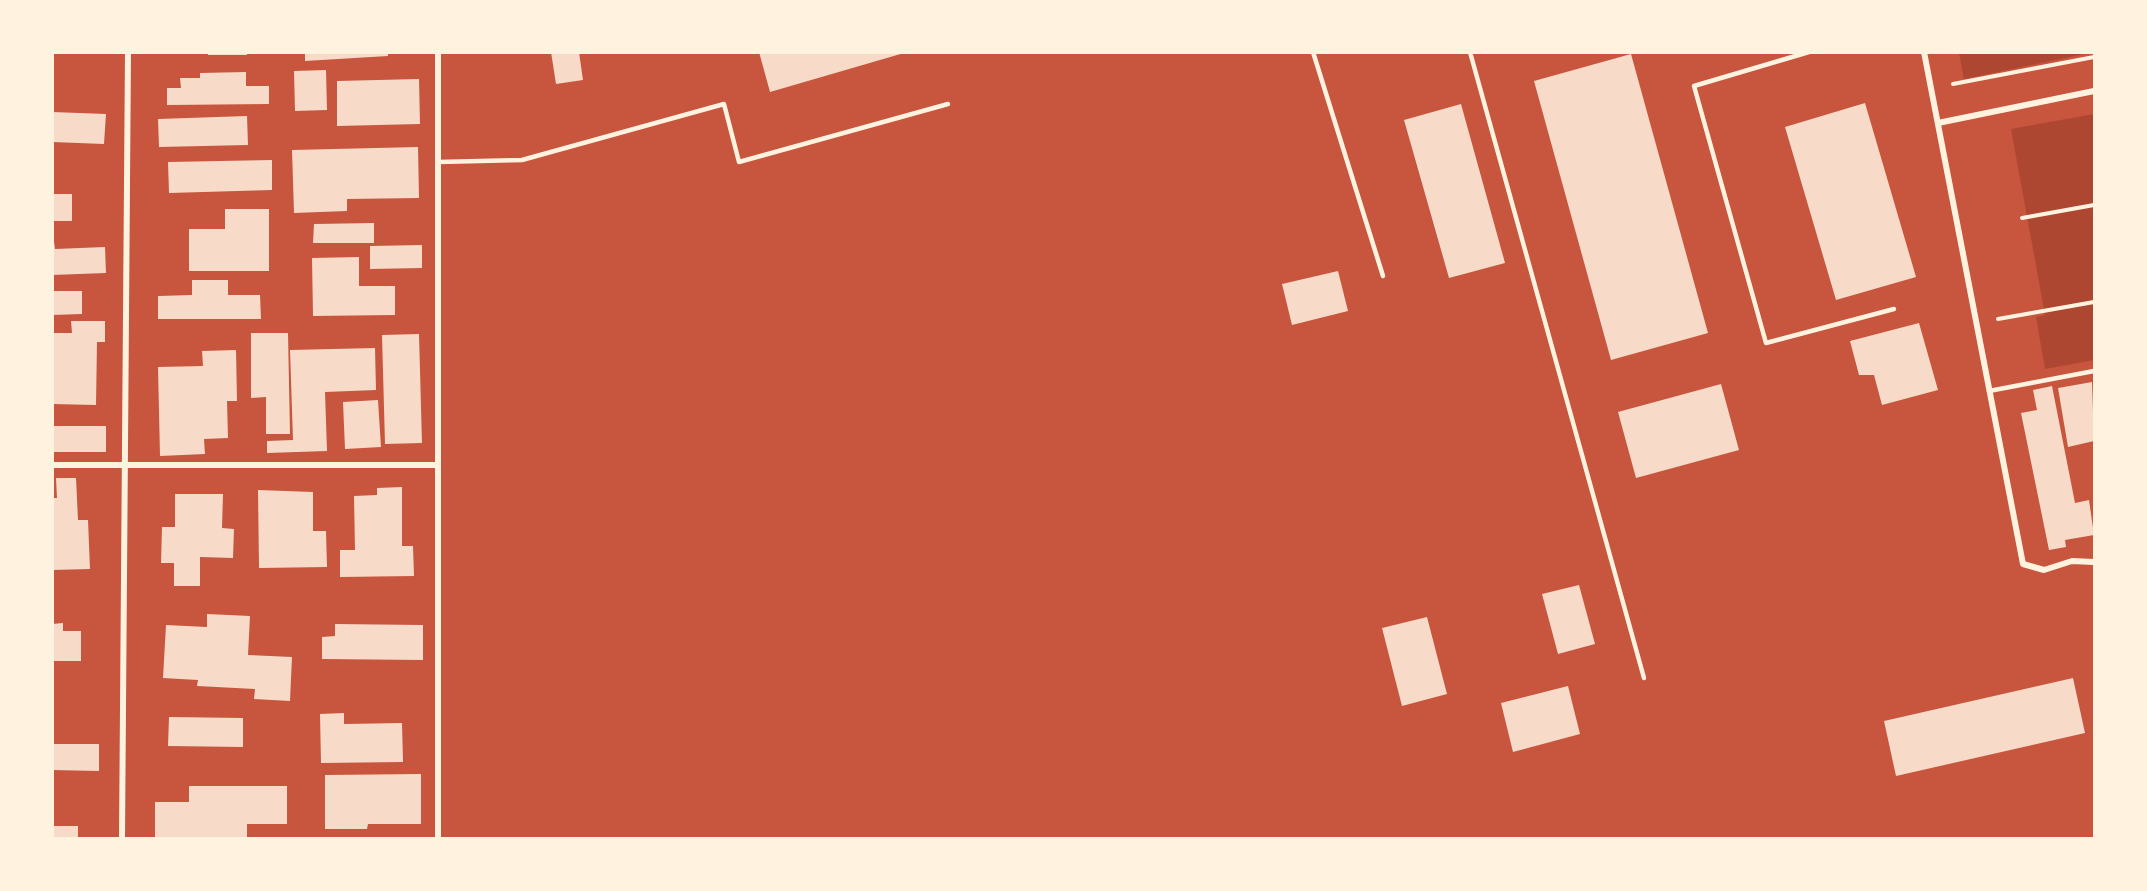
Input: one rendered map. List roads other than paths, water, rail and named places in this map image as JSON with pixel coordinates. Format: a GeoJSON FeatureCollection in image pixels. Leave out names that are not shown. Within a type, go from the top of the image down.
{"type":"FeatureCollection","features":[{"type":"Feature","properties":{"kind":"street"},"geometry":{"type":"LineString","coordinates":[[122,838],[128,52]]}},
{"type":"Feature","properties":{"kind":"street"},"geometry":{"type":"LineString","coordinates":[[438,52],[438,838]]}},
{"type":"Feature","properties":{"kind":"street"},"geometry":{"type":"LineString","coordinates":[[1924,52],[2023,564],[2044,570],[2072,561],[2094,562]]}},
{"type":"Feature","properties":{"kind":"street"},"geometry":{"type":"LineString","coordinates":[[1938,123],[2094,91]]}},
{"type":"Feature","properties":{"kind":"street"},"geometry":{"type":"LineString","coordinates":[[52,465],[438,465]]}},
{"type":"Feature","properties":{"kind":"lane"},"geometry":{"type":"LineString","coordinates":[[1313,52],[1383,276]]}},
{"type":"Feature","properties":{"kind":"lane"},"geometry":{"type":"LineString","coordinates":[[1470,52],[1644,678]]}},
{"type":"Feature","properties":{"kind":"lane"},"geometry":{"type":"LineString","coordinates":[[1809,52],[1694,86],[1766,343],[1894,309]]}},
{"type":"Feature","properties":{"kind":"lane"},"geometry":{"type":"LineString","coordinates":[[438,162],[522,160],[724,104],[739,162],[948,104]]}},
{"type":"Feature","properties":{"kind":"lane"},"geometry":{"type":"LineString","coordinates":[[1989,391],[2094,371]]}}]}
